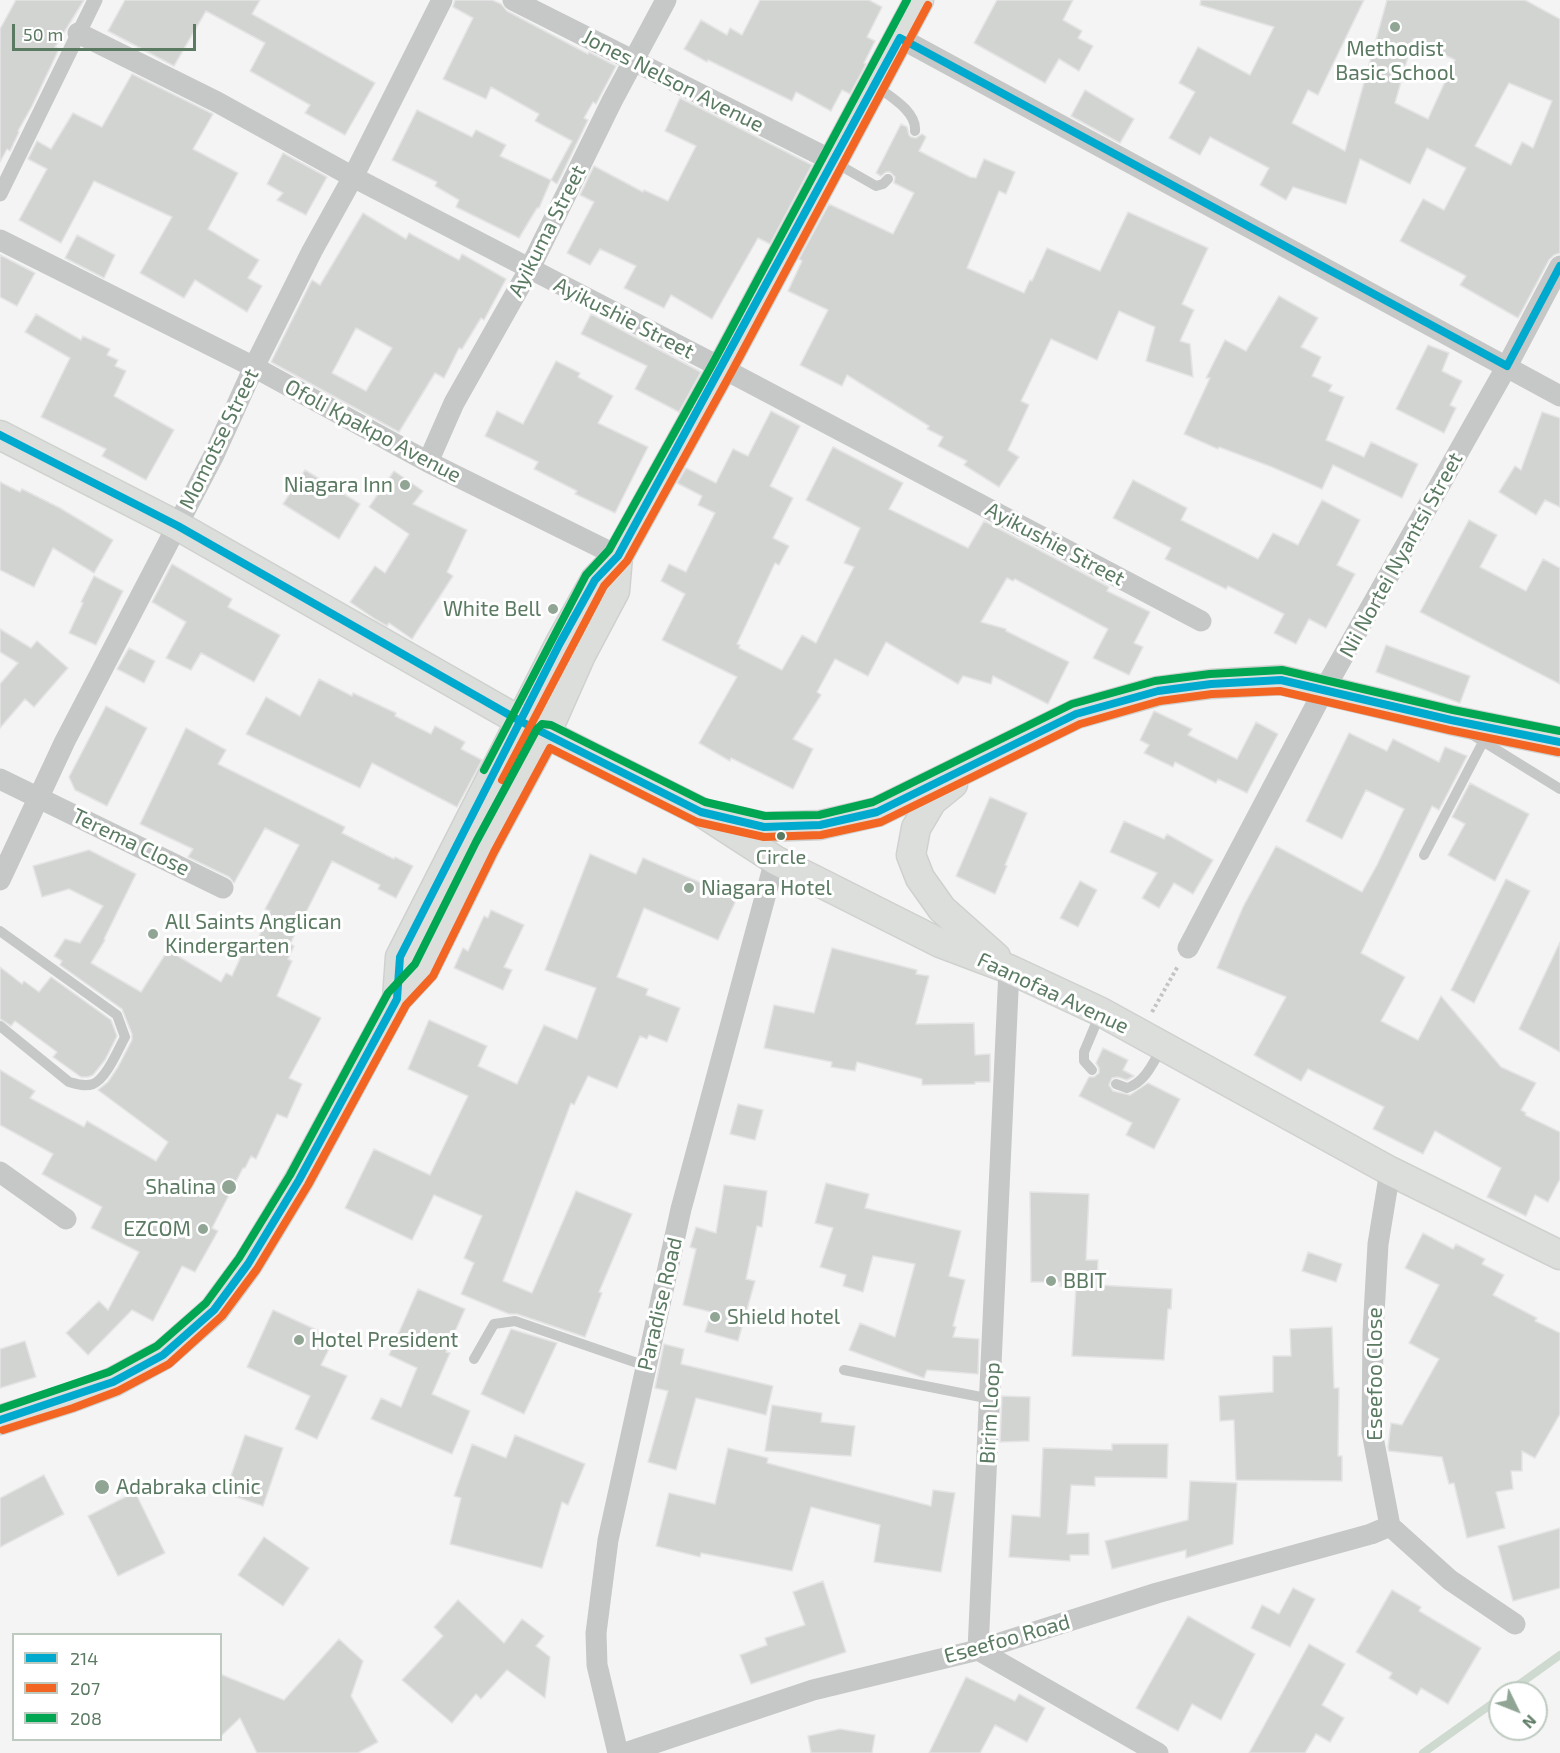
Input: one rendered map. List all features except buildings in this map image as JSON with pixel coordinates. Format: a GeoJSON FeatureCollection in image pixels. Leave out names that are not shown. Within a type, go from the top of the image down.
{"type":"FeatureCollection","features":[{"type":"Feature","properties":{"kind":"main road"},"geometry":{"type":"LineString","coordinates":[[397,999],[400,957],[520,721],[595,580],[618,556],[722,368],[919,0]]}},
{"type":"Feature","properties":{"kind":"main road","name":"Faanofaa Avenue"},"geometry":{"type":"LineString","coordinates":[[0,435],[178,525],[520,721],[701,812],[775,860],[940,943],[1009,969],[1101,1012],[1390,1171],[1560,1256]]}},
{"type":"Feature","properties":{"kind":"main road"},"geometry":{"type":"LineString","coordinates":[[0,1420],[113,1382],[163,1355],[214,1310],[248,1264],[299,1180],[397,999],[424,970],[485,847],[546,734],[581,656],[615,591],[618,556]]}},
{"type":"Feature","properties":{"kind":"main road"},"geometry":{"type":"LineString","coordinates":[[701,812],[764,827],[820,825],[877,812],[1076,714],[1158,692],[1210,684],[1281,680],[1451,720],[1560,742]]}},
{"type":"Feature","properties":{"kind":"main road"},"geometry":{"type":"LineString","coordinates":[[983,760],[932,801],[916,828],[911,855],[920,878],[942,909],[1009,969]]}},
{"type":"Feature","properties":{"kind":"street"},"geometry":{"type":"LineString","coordinates":[[0,194],[95,0]]}},
{"type":"Feature","properties":{"kind":"street","name":"Momotse Street"},"geometry":{"type":"LineString","coordinates":[[0,880],[65,741],[214,455],[254,367],[312,251],[353,177],[442,0]]}},
{"type":"Feature","properties":{"kind":"street","name":"Jones Nelson Avenue"},"geometry":{"type":"LineString","coordinates":[[513,0],[832,161]]}},
{"type":"Feature","properties":{"kind":"street","name":"Ayikuma Street"},"geometry":{"type":"LineString","coordinates":[[428,462],[454,403],[529,270],[612,101],[666,0]]}},
{"type":"Feature","properties":{"kind":"street","name":"Ayikushie Street"},"geometry":{"type":"LineString","coordinates":[[78,33],[217,102],[529,270],[722,368],[1201,621]]}},
{"type":"Feature","properties":{"kind":"street"},"geometry":{"type":"LineString","coordinates":[[900,38],[1560,396]]}},
{"type":"Feature","properties":{"kind":"street","name":"Ofoli Kpakpo Avenue"},"geometry":{"type":"LineString","coordinates":[[0,240],[254,367],[428,462],[618,556]]}},
{"type":"Feature","properties":{"kind":"street","name":"Nii Nortei Nyantsi Street"},"geometry":{"type":"LineString","coordinates":[[1188,948],[1324,690],[1507,366],[1560,266]]}},
{"type":"Feature","properties":{"kind":"street","name":"Terema Close"},"geometry":{"type":"LineString","coordinates":[[0,779],[223,888]]}},
{"type":"Feature","properties":{"kind":"street","name":"Paradise Road"},"geometry":{"type":"LineString","coordinates":[[618,1753],[597,1665],[596,1633],[608,1540],[681,1209],[775,860]]}},
{"type":"Feature","properties":{"kind":"street","name":"Birim Loop"},"geometry":{"type":"LineString","coordinates":[[978,1650],[1009,969]]}},
{"type":"Feature","properties":{"kind":"street","name":"Eseefoo Close"},"geometry":{"type":"LineString","coordinates":[[1390,1171],[1378,1244],[1373,1332],[1372,1432],[1390,1526]]}},
{"type":"Feature","properties":{"kind":"street"},"geometry":{"type":"LineString","coordinates":[[0,1172],[66,1219]]}},
{"type":"Feature","properties":{"kind":"street"},"geometry":{"type":"LineString","coordinates":[[1390,1526],[1450,1580],[1515,1624]]}},
{"type":"Feature","properties":{"kind":"street","name":"Eseefoo Road"},"geometry":{"type":"LineString","coordinates":[[625,1753],[813,1690],[978,1650],[1157,1593],[1371,1534],[1390,1526]]}},
{"type":"Feature","properties":{"kind":"street"},"geometry":{"type":"LineString","coordinates":[[978,1650],[1158,1753]]}},
{"type":"Feature","properties":{"kind":"lane"},"geometry":{"type":"LineString","coordinates":[[874,85],[910,114],[916,123],[915,131]]}},
{"type":"Feature","properties":{"kind":"lane"},"geometry":{"type":"LineString","coordinates":[[832,161],[876,186],[888,179]]}},
{"type":"Feature","properties":{"kind":"lane"},"geometry":{"type":"LineString","coordinates":[[1451,720],[1560,789]]}},
{"type":"Feature","properties":{"kind":"lane"},"geometry":{"type":"LineString","coordinates":[[1424,855],[1483,742]]}},
{"type":"Feature","properties":{"kind":"lane"},"geometry":{"type":"LineString","coordinates":[[0,931],[117,1015],[125,1037],[102,1077],[92,1084],[80,1085],[69,1082],[0,1026]]}},
{"type":"Feature","properties":{"kind":"lane"},"geometry":{"type":"LineString","coordinates":[[1092,1070],[1084,1060],[1084,1052],[1101,1012]]}},
{"type":"Feature","properties":{"kind":"lane"},"geometry":{"type":"LineString","coordinates":[[1116,1084],[1127,1088],[1135,1086],[1144,1077],[1152,1040]]}},
{"type":"Feature","properties":{"kind":"lane"},"geometry":{"type":"LineString","coordinates":[[474,1359],[494,1324],[515,1321],[646,1366]]}},
{"type":"Feature","properties":{"kind":"lane"},"geometry":{"type":"LineString","coordinates":[[844,1370],[991,1399]]}},
{"type":"Feature","properties":{"kind":"path"},"geometry":{"type":"LineString","coordinates":[[1152,1040],[1188,948]]}},
{"type":"Feature","properties":{"kind":"waterway"},"geometry":{"type":"LineString","coordinates":[[1524,1681],[1560,1655]]}},
{"type":"Feature","properties":{"kind":"waterway"},"geometry":{"type":"LineString","coordinates":[[1423,1753],[1488,1707]]}},
{"type":"Feature","properties":{"kind":"transit line","name":"208"},"geometry":{"type":"LineString","coordinates":[[484,770],[586,575],[609,550],[713,363],[907,0]]}},
{"type":"Feature","properties":{"kind":"transit line","name":"207"},"geometry":{"type":"LineString","coordinates":[[502,780],[604,586],[627,561],[731,373],[928,5]]}},
{"type":"Feature","properties":{"kind":"transit line","name":"214"},"geometry":{"type":"LineString","coordinates":[[0,1420],[113,1382],[163,1355],[214,1310],[248,1264],[299,1180],[397,999],[400,957],[560,643],[595,580],[618,556],[900,38],[1507,366],[1560,266]]}},
{"type":"Feature","properties":{"kind":"transit line","name":"214"},"geometry":{"type":"LineString","coordinates":[[0,435],[178,526],[520,721],[701,812],[764,827],[820,825],[877,812],[1076,714],[1158,691],[1211,684],[1281,680],[1451,720],[1560,742]]}},
{"type":"Feature","properties":{"kind":"transit line","name":"208"},"geometry":{"type":"LineString","coordinates":[[0,1409],[109,1372],[157,1346],[206,1303],[239,1258],[290,1175],[388,993],[415,964],[476,842],[537,729],[542,724],[551,725],[705,802],[765,816],[819,815],[873,802],[1072,704],[1155,681],[1210,674],[1282,670],[1453,710],[1560,731]]}},
{"type":"Feature","properties":{"kind":"transit line","name":"207"},"geometry":{"type":"LineString","coordinates":[[3,1430],[118,1391],[169,1364],[222,1316],[257,1269],[308,1185],[406,1005],[433,976],[494,852],[550,748],[697,822],[764,837],[821,835],[881,822],[1080,724],[1160,701],[1212,694],[1280,691],[1449,730],[1558,752]]}},
{"type":"Feature","properties":{"kind":"place","name":"Methodist Basic School"},"geometry":{"type":"Point","coordinates":[1395,27]}},
{"type":"Feature","properties":{"kind":"place","name":"Niagara Inn"},"geometry":{"type":"Point","coordinates":[405,485]}},
{"type":"Feature","properties":{"kind":"place","name":"White Bell"},"geometry":{"type":"Point","coordinates":[553,609]}},
{"type":"Feature","properties":{"kind":"place","name":"Circle"},"geometry":{"type":"Point","coordinates":[781,836]}},
{"type":"Feature","properties":{"kind":"place","name":"Niagara Hotel"},"geometry":{"type":"Point","coordinates":[689,888]}},
{"type":"Feature","properties":{"kind":"place","name":"All Saints Anglican Kindergarten"},"geometry":{"type":"Point","coordinates":[153,934]}},
{"type":"Feature","properties":{"kind":"place","name":"Shalina"},"geometry":{"type":"Point","coordinates":[229,1187]}},
{"type":"Feature","properties":{"kind":"place","name":"EZCOM"},"geometry":{"type":"Point","coordinates":[203,1229]}},
{"type":"Feature","properties":{"kind":"place","name":"BBIT"},"geometry":{"type":"Point","coordinates":[1051,1281]}},
{"type":"Feature","properties":{"kind":"place","name":"Shield hotel"},"geometry":{"type":"Point","coordinates":[715,1317]}},
{"type":"Feature","properties":{"kind":"place","name":"Hotel President"},"geometry":{"type":"Point","coordinates":[299,1340]}},
{"type":"Feature","properties":{"kind":"place","name":"Adabraka clinic"},"geometry":{"type":"Point","coordinates":[102,1487]}}]}
